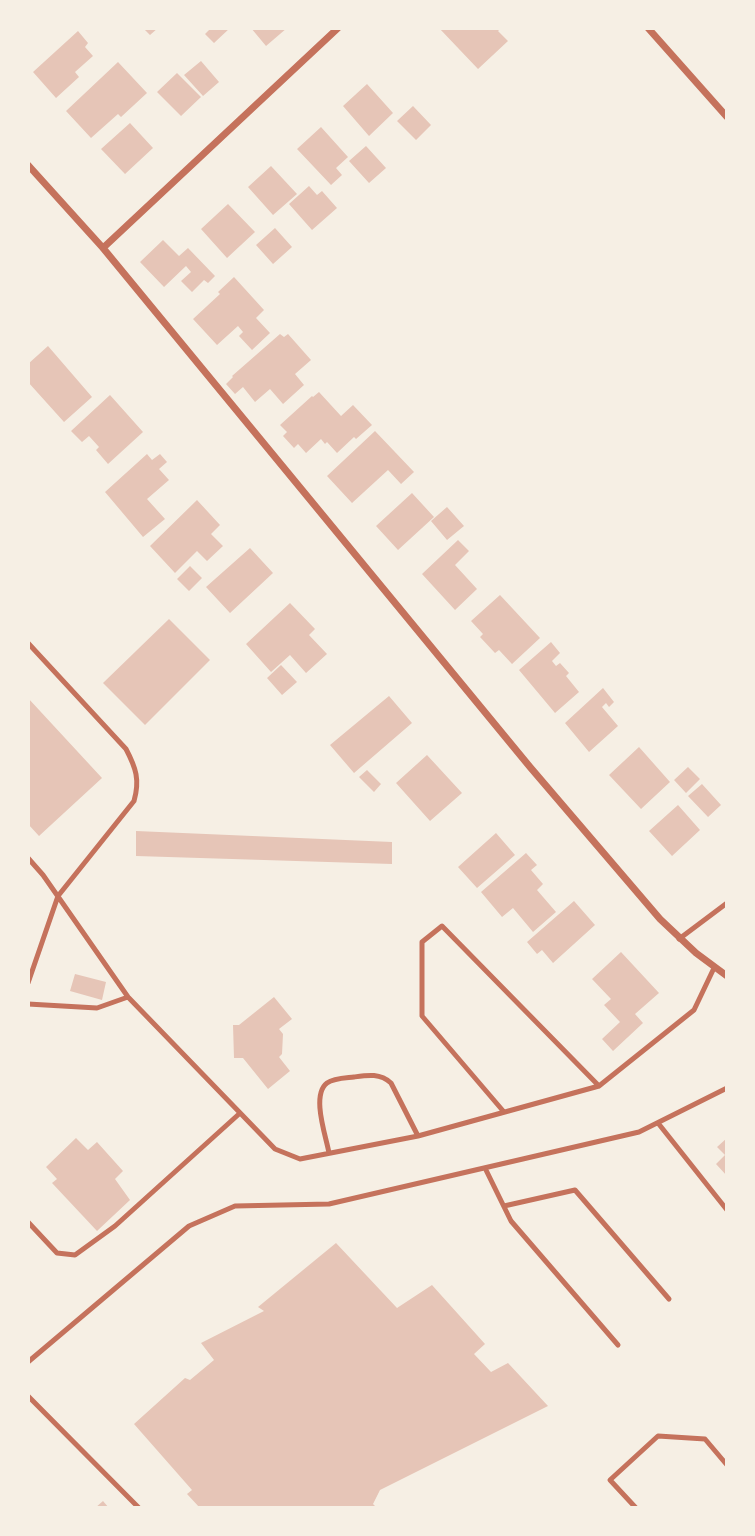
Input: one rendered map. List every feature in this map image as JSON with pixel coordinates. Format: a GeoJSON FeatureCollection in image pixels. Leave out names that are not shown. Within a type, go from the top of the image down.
{"type":"FeatureCollection","features":[{"type":"Feature","properties":{"kind":"street"},"geometry":{"type":"LineString","coordinates":[[103,248],[338,28]]}},
{"type":"Feature","properties":{"kind":"street"},"geometry":{"type":"LineString","coordinates":[[648,28],[727,117]]}},
{"type":"Feature","properties":{"kind":"street"},"geometry":{"type":"LineString","coordinates":[[28,165],[103,248],[530,767],[679,939],[727,976]]}},
{"type":"Feature","properties":{"kind":"lane"},"geometry":{"type":"LineString","coordinates":[[28,643],[126,749],[136,768],[139,785],[134,801],[58,896],[28,983]]}},
{"type":"Feature","properties":{"kind":"lane"},"geometry":{"type":"LineString","coordinates":[[28,858],[43,875],[128,997],[275,1149],[300,1158],[418,1136],[598,1086],[694,1010],[715,968]]}},
{"type":"Feature","properties":{"kind":"lane"},"geometry":{"type":"LineString","coordinates":[[679,939],[727,903]]}},
{"type":"Feature","properties":{"kind":"lane"},"geometry":{"type":"LineString","coordinates":[[504,1112],[422,1016],[422,942],[442,926],[598,1086]]}},
{"type":"Feature","properties":{"kind":"lane"},"geometry":{"type":"LineString","coordinates":[[28,1004],[97,1008],[128,997]]}},
{"type":"Feature","properties":{"kind":"lane"},"geometry":{"type":"LineString","coordinates":[[329,1153],[319,1104],[321,1090],[328,1082],[336,1079],[371,1074],[387,1079],[418,1136]]}},
{"type":"Feature","properties":{"kind":"lane"},"geometry":{"type":"LineString","coordinates":[[28,1362],[189,1226],[235,1206],[328,1204],[639,1132],[727,1088]]}},
{"type":"Feature","properties":{"kind":"lane"},"geometry":{"type":"LineString","coordinates":[[28,1222],[57,1253],[75,1255],[115,1226],[239,1114]]}},
{"type":"Feature","properties":{"kind":"lane"},"geometry":{"type":"LineString","coordinates":[[658,1123],[727,1210]]}},
{"type":"Feature","properties":{"kind":"lane"},"geometry":{"type":"LineString","coordinates":[[485,1168],[511,1221],[618,1345]]}},
{"type":"Feature","properties":{"kind":"lane"},"geometry":{"type":"LineString","coordinates":[[504,1206],[575,1190],[669,1299]]}},
{"type":"Feature","properties":{"kind":"lane"},"geometry":{"type":"LineString","coordinates":[[28,1396],[139,1508]]}},
{"type":"Feature","properties":{"kind":"lane"},"geometry":{"type":"LineString","coordinates":[[636,1508],[610,1480],[658,1436],[705,1439],[727,1465]]}},
{"type":"Feature","properties":{"kind":"building"},"geometry":{"type":"Polygon","coordinates":[[[143,28],[158,28],[150,35],[143,28]]]}},
{"type":"Feature","properties":{"kind":"building"},"geometry":{"type":"Polygon","coordinates":[[[211,28],[230,28],[214,43],[205,34],[211,28]]]}},
{"type":"Feature","properties":{"kind":"building"},"geometry":{"type":"Polygon","coordinates":[[[251,28],[287,28],[266,46],[251,28]]]}},
{"type":"Feature","properties":{"kind":"building"},"geometry":{"type":"Polygon","coordinates":[[[439,28],[501,28],[498,31],[508,41],[478,69],[439,28]]]}},
{"type":"Feature","properties":{"kind":"building"},"geometry":{"type":"Polygon","coordinates":[[[78,31],[88,43],[85,47],[93,56],[75,72],[79,77],[56,98],[33,72],[78,31]]]}},
{"type":"Feature","properties":{"kind":"building"},"geometry":{"type":"Polygon","coordinates":[[[201,61],[219,82],[203,96],[184,75],[201,61]]]}},
{"type":"Feature","properties":{"kind":"building"},"geometry":{"type":"Polygon","coordinates":[[[118,62],[147,93],[121,117],[118,114],[91,138],[66,111],[118,62]]]}},
{"type":"Feature","properties":{"kind":"building"},"geometry":{"type":"Polygon","coordinates":[[[177,73],[201,97],[181,116],[157,92],[177,73]]]}},
{"type":"Feature","properties":{"kind":"building"},"geometry":{"type":"Polygon","coordinates":[[[367,84],[393,113],[369,136],[343,106],[367,84]]]}},
{"type":"Feature","properties":{"kind":"building"},"geometry":{"type":"Polygon","coordinates":[[[413,106],[431,125],[416,140],[397,121],[413,106]]]}},
{"type":"Feature","properties":{"kind":"building"},"geometry":{"type":"Polygon","coordinates":[[[130,123],[153,148],[125,174],[101,149],[130,123]]]}},
{"type":"Feature","properties":{"kind":"building"},"geometry":{"type":"Polygon","coordinates":[[[321,127],[348,157],[336,168],[342,175],[331,185],[297,149],[321,127]]]}},
{"type":"Feature","properties":{"kind":"building"},"geometry":{"type":"Polygon","coordinates":[[[366,146],[386,168],[369,183],[349,161],[366,146]]]}},
{"type":"Feature","properties":{"kind":"building"},"geometry":{"type":"Polygon","coordinates":[[[271,166],[297,194],[273,215],[248,187],[271,166]]]}},
{"type":"Feature","properties":{"kind":"building"},"geometry":{"type":"Polygon","coordinates":[[[309,186],[317,195],[322,191],[337,208],[312,230],[289,204],[309,186]]]}},
{"type":"Feature","properties":{"kind":"building"},"geometry":{"type":"Polygon","coordinates":[[[228,204],[255,232],[227,258],[201,229],[228,204]]]}},
{"type":"Feature","properties":{"kind":"building"},"geometry":{"type":"Polygon","coordinates":[[[275,228],[292,247],[273,264],[256,245],[275,228]]]}},
{"type":"Feature","properties":{"kind":"building"},"geometry":{"type":"Polygon","coordinates":[[[163,240],[179,256],[188,248],[215,276],[208,283],[204,280],[192,292],[181,281],[191,272],[186,266],[164,287],[140,262],[163,240]]]}},
{"type":"Feature","properties":{"kind":"building"},"geometry":{"type":"Polygon","coordinates":[[[234,277],[264,310],[256,318],[270,333],[252,350],[239,336],[243,332],[238,326],[217,345],[193,319],[234,277]]]}},
{"type":"Feature","properties":{"kind":"building"},"geometry":{"type":"Polygon","coordinates":[[[280,334],[284,337],[288,334],[311,360],[295,374],[304,385],[283,404],[270,389],[255,402],[243,387],[235,394],[226,384],[232,376],[280,334]]]}},
{"type":"Feature","properties":{"kind":"building"},"geometry":{"type":"Polygon","coordinates":[[[48,346],[92,397],[64,422],[28,382],[28,364],[48,346]]]}},
{"type":"Feature","properties":{"kind":"building"},"geometry":{"type":"Polygon","coordinates":[[[319,392],[341,416],[353,405],[372,425],[337,453],[321,439],[306,453],[298,444],[294,448],[283,436],[287,432],[280,425],[319,392]]]}},
{"type":"Feature","properties":{"kind":"building"},"geometry":{"type":"Polygon","coordinates":[[[110,395],[143,432],[108,464],[89,436],[82,442],[71,431],[110,395]]]}},
{"type":"Feature","properties":{"kind":"building"},"geometry":{"type":"Polygon","coordinates":[[[375,431],[414,472],[401,484],[388,470],[352,503],[327,476],[375,431]]]}},
{"type":"Feature","properties":{"kind":"building"},"geometry":{"type":"Polygon","coordinates":[[[147,454],[152,460],[160,454],[167,462],[159,469],[169,480],[147,499],[165,519],[143,537],[105,492],[147,454]]]}},
{"type":"Feature","properties":{"kind":"building"},"geometry":{"type":"Polygon","coordinates":[[[412,493],[434,517],[398,550],[376,526],[412,493]]]}},
{"type":"Feature","properties":{"kind":"building"},"geometry":{"type":"Polygon","coordinates":[[[197,500],[220,525],[211,534],[223,546],[207,561],[197,551],[175,573],[150,546],[197,500]]]}},
{"type":"Feature","properties":{"kind":"building"},"geometry":{"type":"Polygon","coordinates":[[[447,507],[464,526],[447,540],[431,521],[447,507]]]}},
{"type":"Feature","properties":{"kind":"building"},"geometry":{"type":"Polygon","coordinates":[[[458,540],[469,551],[455,565],[477,589],[455,610],[422,574],[458,540]]]}},
{"type":"Feature","properties":{"kind":"building"},"geometry":{"type":"Polygon","coordinates":[[[250,548],[273,573],[230,613],[206,587],[250,548]]]}},
{"type":"Feature","properties":{"kind":"building"},"geometry":{"type":"Polygon","coordinates":[[[190,566],[202,578],[189,591],[177,579],[190,566]]]}},
{"type":"Feature","properties":{"kind":"building"},"geometry":{"type":"Polygon","coordinates":[[[500,595],[540,638],[512,664],[499,650],[495,653],[480,637],[483,634],[471,621],[500,595]]]}},
{"type":"Feature","properties":{"kind":"building"},"geometry":{"type":"Polygon","coordinates":[[[290,603],[315,629],[309,635],[327,654],[306,673],[290,655],[271,672],[246,644],[290,603]]]}},
{"type":"Feature","properties":{"kind":"building"},"geometry":{"type":"Polygon","coordinates":[[[169,619],[210,660],[145,725],[103,683],[169,619]]]}},
{"type":"Feature","properties":{"kind":"building"},"geometry":{"type":"Polygon","coordinates":[[[551,642],[560,653],[552,661],[556,666],[560,663],[569,673],[566,676],[579,692],[555,713],[519,670],[551,642]]]}},
{"type":"Feature","properties":{"kind":"building"},"geometry":{"type":"Polygon","coordinates":[[[281,665],[297,682],[282,695],[267,678],[281,665]]]}},
{"type":"Feature","properties":{"kind":"building"},"geometry":{"type":"Polygon","coordinates":[[[603,688],[614,702],[609,707],[606,703],[602,707],[618,726],[589,752],[565,723],[603,688]]]}},
{"type":"Feature","properties":{"kind":"building"},"geometry":{"type":"Polygon","coordinates":[[[389,696],[412,723],[354,773],[330,745],[389,696]]]}},
{"type":"Feature","properties":{"kind":"building"},"geometry":{"type":"Polygon","coordinates":[[[28,698],[102,778],[39,836],[28,824],[28,698]]]}},
{"type":"Feature","properties":{"kind":"building"},"geometry":{"type":"Polygon","coordinates":[[[639,747],[670,782],[641,809],[609,775],[639,747]]]}},
{"type":"Feature","properties":{"kind":"building"},"geometry":{"type":"Polygon","coordinates":[[[427,755],[462,793],[430,821],[396,783],[427,755]]]}},
{"type":"Feature","properties":{"kind":"building"},"geometry":{"type":"Polygon","coordinates":[[[688,767],[700,779],[686,793],[674,780],[688,767]]]}},
{"type":"Feature","properties":{"kind":"building"},"geometry":{"type":"Polygon","coordinates":[[[367,770],[381,784],[374,792],[359,777],[367,770]]]}},
{"type":"Feature","properties":{"kind":"building"},"geometry":{"type":"Polygon","coordinates":[[[702,784],[721,805],[708,817],[688,796],[702,784]]]}},
{"type":"Feature","properties":{"kind":"building"},"geometry":{"type":"Polygon","coordinates":[[[678,805],[700,830],[672,856],[649,831],[678,805]]]}},
{"type":"Feature","properties":{"kind":"building"},"geometry":{"type":"Polygon","coordinates":[[[136,831],[392,842],[392,864],[136,856],[136,831]]]}},
{"type":"Feature","properties":{"kind":"building"},"geometry":{"type":"Polygon","coordinates":[[[496,833],[515,855],[477,888],[458,867],[496,833]]]}},
{"type":"Feature","properties":{"kind":"building"},"geometry":{"type":"Polygon","coordinates":[[[526,853],[537,865],[531,870],[543,884],[537,890],[556,912],[533,932],[513,908],[502,917],[481,892],[526,853]]]}},
{"type":"Feature","properties":{"kind":"building"},"geometry":{"type":"Polygon","coordinates":[[[574,901],[595,925],[553,963],[542,950],[537,954],[527,942],[574,901]]]}},
{"type":"Feature","properties":{"kind":"building"},"geometry":{"type":"Polygon","coordinates":[[[621,952],[659,993],[635,1014],[643,1023],[613,1051],[602,1039],[620,1022],[604,1005],[611,999],[592,979],[621,952]]]}},
{"type":"Feature","properties":{"kind":"building"},"geometry":{"type":"Polygon","coordinates":[[[75,974],[106,982],[102,1000],[70,991],[75,974]]]}},
{"type":"Feature","properties":{"kind":"building"},"geometry":{"type":"Polygon","coordinates":[[[274,997],[292,1019],[279,1029],[283,1034],[282,1054],[279,1057],[290,1071],[268,1089],[243,1058],[234,1058],[233,1025],[239,1025],[274,997]]]}},
{"type":"Feature","properties":{"kind":"building"},"geometry":{"type":"Polygon","coordinates":[[[76,1138],[88,1150],[97,1142],[123,1171],[115,1179],[130,1200],[97,1231],[52,1183],[57,1179],[46,1167],[76,1138]]]}},
{"type":"Feature","properties":{"kind":"building"},"geometry":{"type":"Polygon","coordinates":[[[727,1138],[727,1176],[716,1164],[725,1155],[717,1147],[727,1138]]]}},
{"type":"Feature","properties":{"kind":"building"},"geometry":{"type":"Polygon","coordinates":[[[336,1243],[397,1308],[432,1285],[485,1344],[474,1354],[491,1372],[508,1363],[548,1406],[380,1490],[373,1504],[377,1508],[200,1508],[187,1494],[192,1490],[134,1424],[185,1378],[190,1380],[214,1360],[201,1343],[264,1311],[258,1307],[336,1243]]]}},
{"type":"Feature","properties":{"kind":"building"},"geometry":{"type":"Polygon","coordinates":[[[103,1501],[109,1508],[95,1508],[103,1501]]]}}]}
